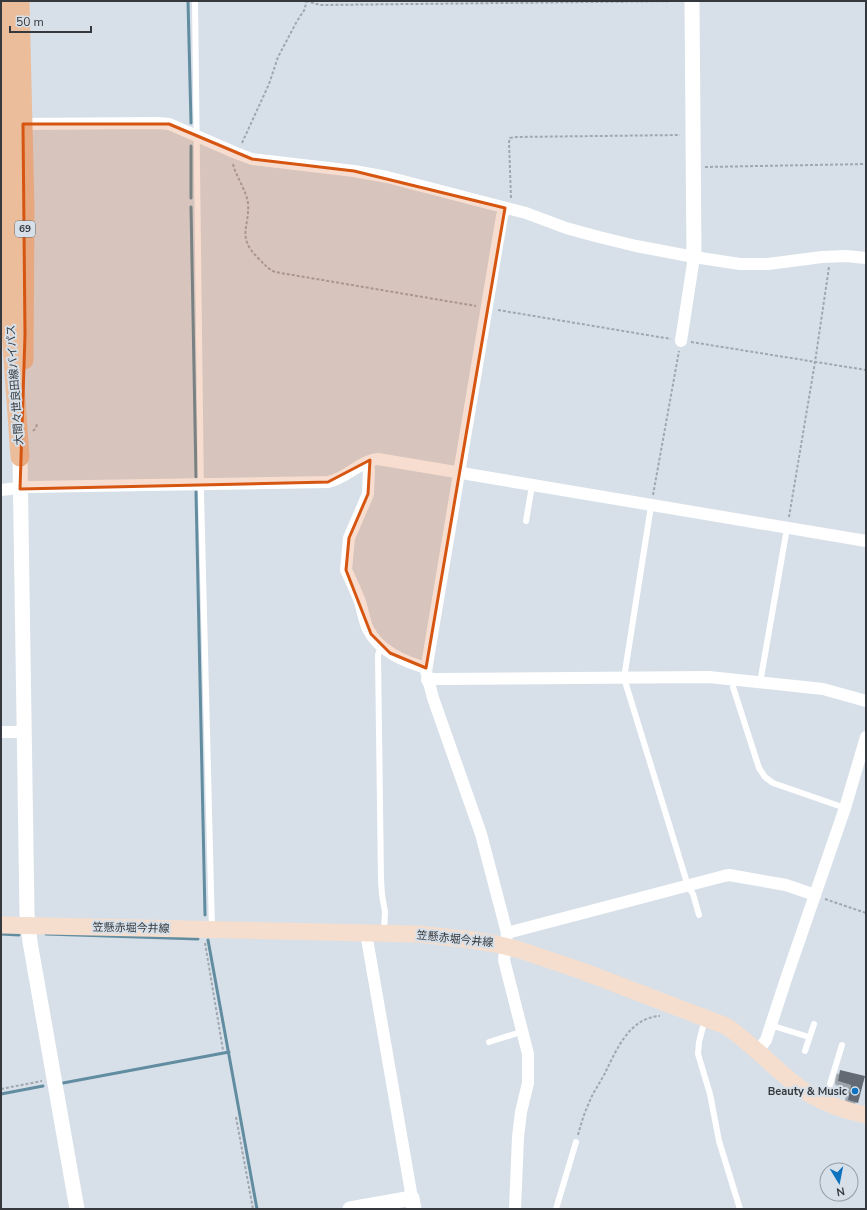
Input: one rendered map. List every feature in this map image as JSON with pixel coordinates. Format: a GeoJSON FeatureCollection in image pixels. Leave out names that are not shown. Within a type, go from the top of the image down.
{"type":"FeatureCollection","features":[{"type":"Feature","properties":{"kind":"main road","name":"大間々世良田線バイパス"},"geometry":{"type":"LineString","coordinates":[[5,1],[10,124],[11,331],[20,457]]}},
{"type":"Feature","properties":{"kind":"main road","name":"大間々世良田線バイパス"},"geometry":{"type":"LineString","coordinates":[[10,124],[20,1]]}},
{"type":"Feature","properties":{"kind":"main road","name":"笠懸赤堀今井線"},"geometry":{"type":"LineString","coordinates":[[1,925],[366,933],[506,939],[582,971],[726,1026],[796,1084],[823,1101],[866,1115]]}},
{"type":"Feature","properties":{"kind":"street"},"geometry":{"type":"LineString","coordinates":[[681,341],[694,257],[692,1]]}},
{"type":"Feature","properties":{"kind":"street"},"geometry":{"type":"LineString","coordinates":[[10,124],[169,124],[252,159],[340,169],[380,176],[526,213],[566,228],[636,246],[694,257],[740,264],[768,264],[846,256],[866,258]]}},
{"type":"Feature","properties":{"kind":"street"},"geometry":{"type":"LineString","coordinates":[[507,208],[502,216],[426,668],[427,680],[481,834],[506,939],[504,960],[524,1031],[528,1054],[529,1071],[519,1130],[516,1209]]}},
{"type":"Feature","properties":{"kind":"street"},"geometry":{"type":"LineString","coordinates":[[20,457],[28,926],[77,1209]]}},
{"type":"Feature","properties":{"kind":"street"},"geometry":{"type":"LineString","coordinates":[[1,490],[20,488],[328,482],[338,480],[367,462],[378,459],[866,541]]}},
{"type":"Feature","properties":{"kind":"street"},"geometry":{"type":"LineString","coordinates":[[367,462],[369,470],[368,494],[349,538],[346,570],[360,602],[368,628],[381,646],[398,658],[426,668]]}},
{"type":"Feature","properties":{"kind":"street"},"geometry":{"type":"LineString","coordinates":[[427,680],[435,678],[709,677],[734,681],[822,689],[866,701]]}},
{"type":"Feature","properties":{"kind":"street"},"geometry":{"type":"LineString","coordinates":[[1,732],[25,732]]}},
{"type":"Feature","properties":{"kind":"street"},"geometry":{"type":"LineString","coordinates":[[758,1051],[764,1045],[766,1040],[845,808],[866,737]]}},
{"type":"Feature","properties":{"kind":"street"},"geometry":{"type":"LineString","coordinates":[[506,939],[729,875],[786,885],[815,895]]}},
{"type":"Feature","properties":{"kind":"street"},"geometry":{"type":"LineString","coordinates":[[350,1209],[413,1204],[366,933]]}},
{"type":"Feature","properties":{"kind":"lane"},"geometry":{"type":"LineString","coordinates":[[195,1],[197,248],[208,930]]}},
{"type":"Feature","properties":{"kind":"lane"},"geometry":{"type":"LineString","coordinates":[[526,521],[532,486]]}},
{"type":"Feature","properties":{"kind":"lane"},"geometry":{"type":"LineString","coordinates":[[651,506],[624,678],[688,886],[693,894],[699,915]]}},
{"type":"Feature","properties":{"kind":"lane"},"geometry":{"type":"LineString","coordinates":[[760,683],[787,528]]}},
{"type":"Feature","properties":{"kind":"lane"},"geometry":{"type":"LineString","coordinates":[[381,646],[378,655],[380,821],[382,895],[385,912],[384,934]]}},
{"type":"Feature","properties":{"kind":"lane"},"geometry":{"type":"LineString","coordinates":[[734,681],[734,687],[759,768],[765,777],[773,783],[845,808]]}},
{"type":"Feature","properties":{"kind":"lane"},"geometry":{"type":"LineString","coordinates":[[705,1018],[699,1042],[698,1054],[710,1094],[719,1141],[740,1209]]}},
{"type":"Feature","properties":{"kind":"lane"},"geometry":{"type":"LineString","coordinates":[[805,1052],[814,1024]]}},
{"type":"Feature","properties":{"kind":"lane"},"geometry":{"type":"LineString","coordinates":[[770,1025],[810,1037]]}},
{"type":"Feature","properties":{"kind":"lane"},"geometry":{"type":"LineString","coordinates":[[489,1042],[524,1031]]}},
{"type":"Feature","properties":{"kind":"lane"},"geometry":{"type":"LineString","coordinates":[[823,1101],[827,1094],[842,1044]]}},
{"type":"Feature","properties":{"kind":"lane"},"geometry":{"type":"LineString","coordinates":[[556,1209],[576,1142]]}},
{"type":"Feature","properties":{"kind":"path"},"geometry":{"type":"LineString","coordinates":[[692,1],[327,5],[320,5],[306,1],[305,9],[278,57],[269,84],[233,162],[248,203],[245,234],[246,241],[255,255],[270,270],[275,272],[681,341],[866,370]]}},
{"type":"Feature","properties":{"kind":"path"},"geometry":{"type":"LineString","coordinates":[[507,208],[511,199],[510,138],[693,135]]}},
{"type":"Feature","properties":{"kind":"path"},"geometry":{"type":"LineString","coordinates":[[694,167],[866,164]]}},
{"type":"Feature","properties":{"kind":"path"},"geometry":{"type":"LineString","coordinates":[[787,528],[815,362],[830,257]]}},
{"type":"Feature","properties":{"kind":"path"},"geometry":{"type":"LineString","coordinates":[[651,506],[681,341]]}},
{"type":"Feature","properties":{"kind":"path"},"geometry":{"type":"LineString","coordinates":[[815,895],[866,913]]}},
{"type":"Feature","properties":{"kind":"path"},"geometry":{"type":"LineString","coordinates":[[208,930],[203,935],[223,1050]]}},
{"type":"Feature","properties":{"kind":"path"},"geometry":{"type":"LineString","coordinates":[[576,1142],[589,1102],[605,1074],[619,1043],[640,1022],[654,1016],[660,1016]]}},
{"type":"Feature","properties":{"kind":"path"},"geometry":{"type":"LineString","coordinates":[[1,1089],[55,1079]]}},
{"type":"Feature","properties":{"kind":"path"},"geometry":{"type":"LineString","coordinates":[[236,1117],[253,1209]]}},
{"type":"Feature","properties":{"kind":"highlighted area"},"geometry":{"type":"Polygon","coordinates":[[[23,124],[169,124],[252,159],[354,171],[505,208],[426,668],[390,653],[371,634],[346,570],[349,538],[368,494],[370,460],[328,482],[20,489],[25,335],[23,124]]]}},
{"type":"Feature","properties":{"kind":"building","name":"Beauty & Music"},"geometry":{"type":"Polygon","coordinates":[[[840,1070],[865,1076],[858,1103],[848,1100],[851,1085],[838,1081],[840,1070]]]}},
{"type":"Feature","properties":{"kind":"waterway"},"geometry":{"type":"LineString","coordinates":[[188,1],[191,123]]}},
{"type":"Feature","properties":{"kind":"waterway"},"geometry":{"type":"LineString","coordinates":[[191,146],[191,198]]}},
{"type":"Feature","properties":{"kind":"waterway"},"geometry":{"type":"LineString","coordinates":[[191,207],[196,477]]}},
{"type":"Feature","properties":{"kind":"waterway"},"geometry":{"type":"LineString","coordinates":[[196,492],[205,915]]}},
{"type":"Feature","properties":{"kind":"waterway"},"geometry":{"type":"LineString","coordinates":[[1,934],[19,935]]}},
{"type":"Feature","properties":{"kind":"waterway"},"geometry":{"type":"LineString","coordinates":[[46,934],[198,939]]}},
{"type":"Feature","properties":{"kind":"waterway"},"geometry":{"type":"LineString","coordinates":[[208,940],[257,1209]]}},
{"type":"Feature","properties":{"kind":"waterway"},"geometry":{"type":"LineString","coordinates":[[63,1083],[229,1052]]}},
{"type":"Feature","properties":{"kind":"waterway"},"geometry":{"type":"LineString","coordinates":[[1,1094],[43,1086]]}},
{"type":"Feature","properties":{"kind":"place","name":"Beauty & Music"},"geometry":{"type":"Point","coordinates":[855,1091]}}]}
